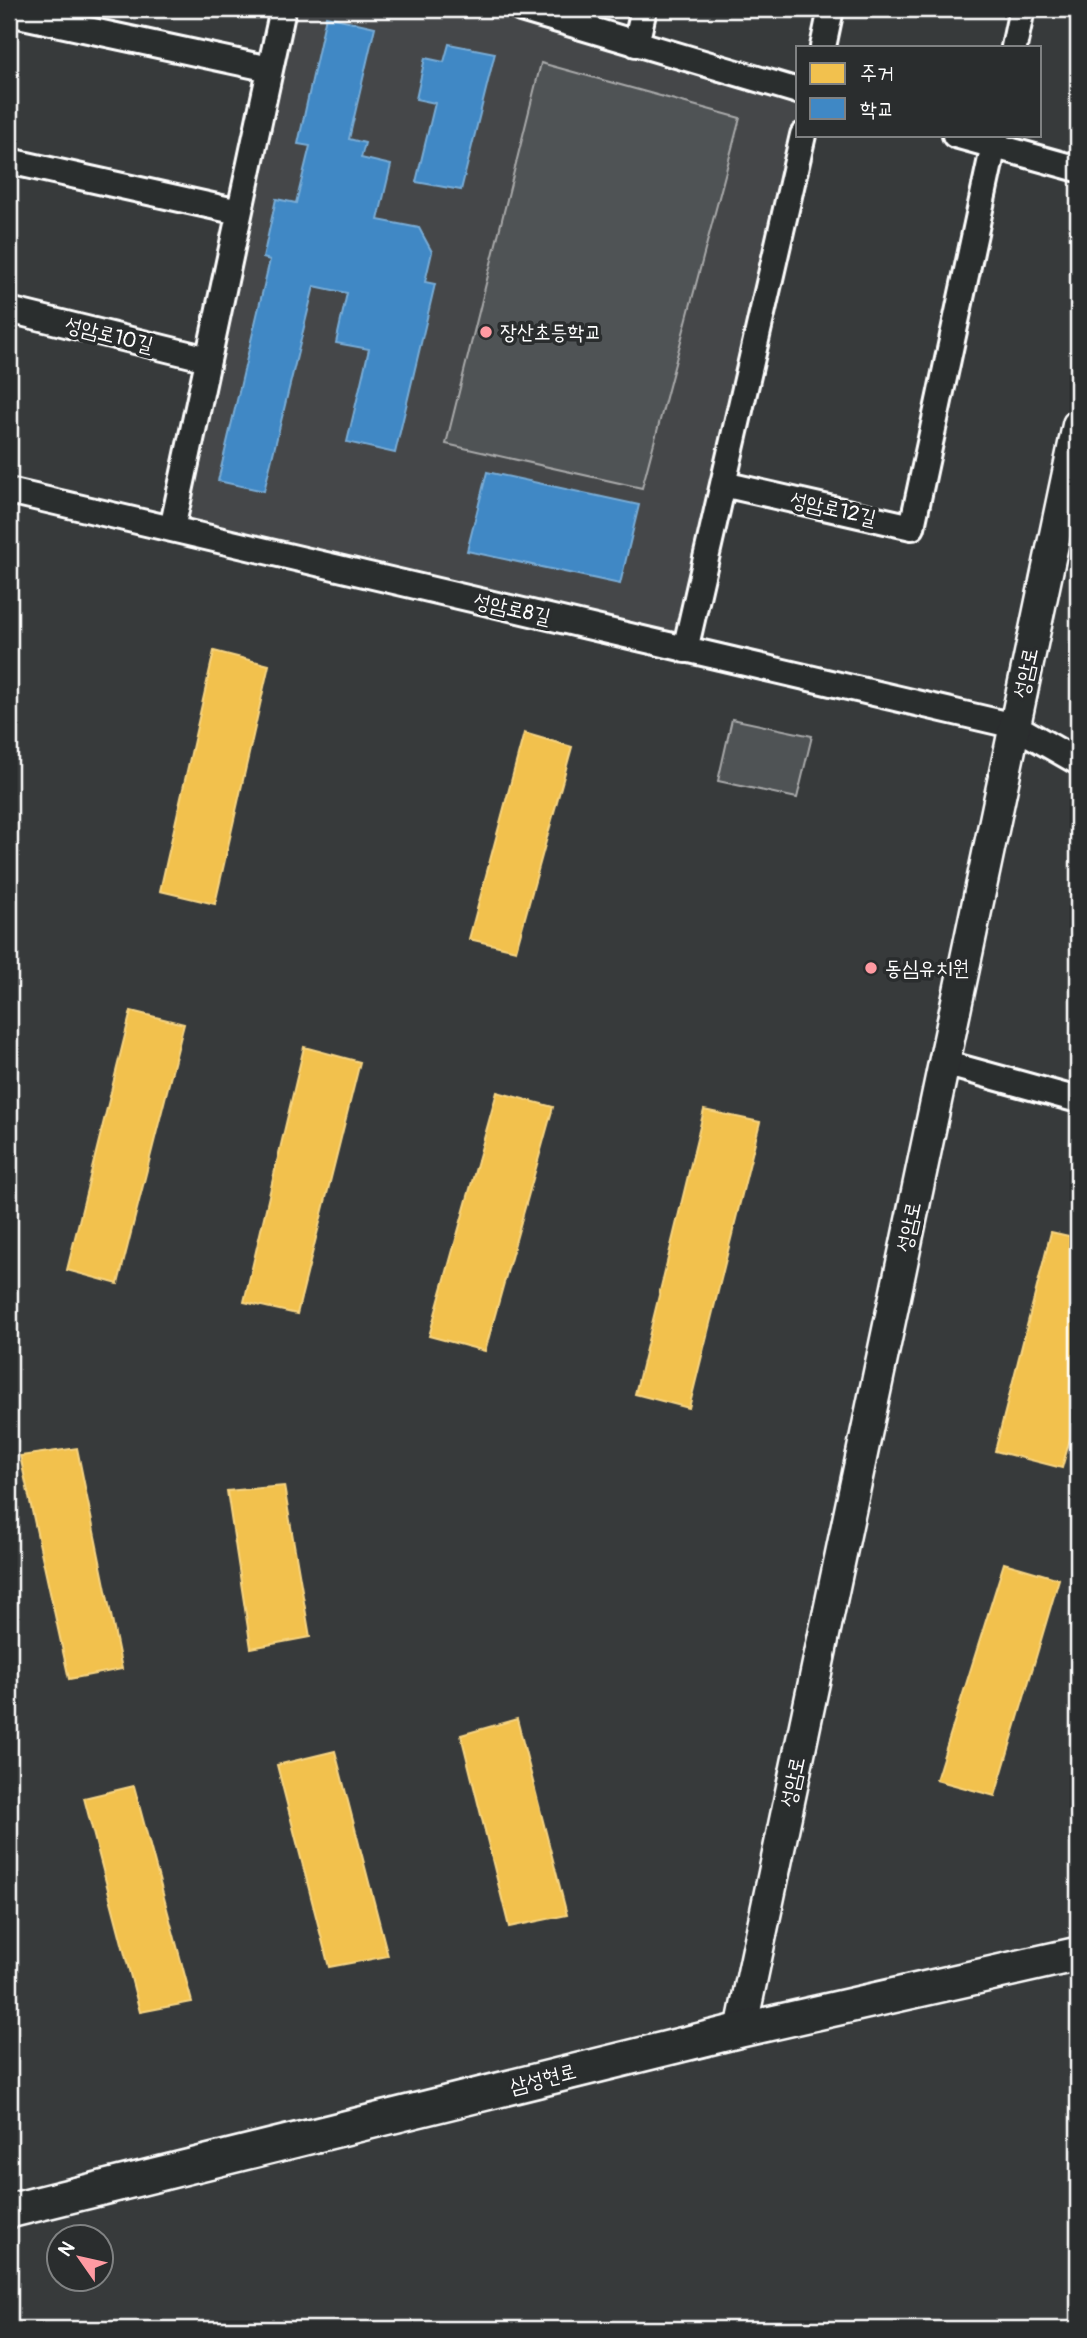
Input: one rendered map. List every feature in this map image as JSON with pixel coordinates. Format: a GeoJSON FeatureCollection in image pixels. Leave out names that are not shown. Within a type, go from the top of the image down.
{"type":"FeatureCollection","features":[{"type":"Feature","properties":{"kind":"main road","name":"삼성현로"},"geometry":{"type":"LineString","coordinates":[[9,2211],[741,2030],[1078,1954]]}},
{"type":"Feature","properties":{"kind":"street"},"geometry":{"type":"LineString","coordinates":[[172,528],[282,9]]}},
{"type":"Feature","properties":{"kind":"street"},"geometry":{"type":"LineString","coordinates":[[521,9],[796,90]]}},
{"type":"Feature","properties":{"kind":"street"},"geometry":{"type":"LineString","coordinates":[[636,44],[644,9]]}},
{"type":"Feature","properties":{"kind":"street"},"geometry":{"type":"LineString","coordinates":[[822,46],[831,9]]}},
{"type":"Feature","properties":{"kind":"street"},"geometry":{"type":"LineString","coordinates":[[1014,46],[1022,9]]}},
{"type":"Feature","properties":{"kind":"street"},"geometry":{"type":"LineString","coordinates":[[9,13],[270,69]]}},
{"type":"Feature","properties":{"kind":"street"},"geometry":{"type":"LineString","coordinates":[[685,650],[803,136]]}},
{"type":"Feature","properties":{"kind":"street"},"geometry":{"type":"LineString","coordinates":[[963,136],[995,140],[1078,169]]}},
{"type":"Feature","properties":{"kind":"street","name":"성암로12길"},"geometry":{"type":"LineString","coordinates":[[723,484],[912,527],[995,140]]}},
{"type":"Feature","properties":{"kind":"street"},"geometry":{"type":"LineString","coordinates":[[9,161],[239,212]]}},
{"type":"Feature","properties":{"kind":"street","name":"성암로10길"},"geometry":{"type":"LineString","coordinates":[[9,310],[208,359]]}},
{"type":"Feature","properties":{"kind":"street","name":"성암로"},"geometry":{"type":"LineString","coordinates":[[741,2030],[1078,425]]}},
{"type":"Feature","properties":{"kind":"street","name":"성암로8길"},"geometry":{"type":"LineString","coordinates":[[9,491],[1015,726],[1078,762]]}},
{"type":"Feature","properties":{"kind":"street"},"geometry":{"type":"LineString","coordinates":[[944,1063],[1078,1100]]}},
{"type":"Feature","properties":{"kind":"shaded area","name":"장산초등학교"},"geometry":{"type":"Polygon","coordinates":[[[282,9],[526,9],[796,90],[798,136],[685,650],[172,529],[282,9]]]}},
{"type":"Feature","properties":{"kind":"shaded area"},"geometry":{"type":"Polygon","coordinates":[[[541,63],[740,118],[642,488],[446,444],[541,63]]]}},
{"type":"Feature","properties":{"kind":"shaded area"},"geometry":{"type":"Polygon","coordinates":[[[732,719],[812,736],[797,798],[718,781],[732,719]]]}},
{"type":"Feature","properties":{"kind":"building: 주거"},"geometry":{"type":"Polygon","coordinates":[[[214,651],[269,665],[215,904],[160,891],[214,651]]]}},
{"type":"Feature","properties":{"kind":"building: 주거"},"geometry":{"type":"Polygon","coordinates":[[[524,733],[572,747],[516,950],[469,939],[524,733]]]}},
{"type":"Feature","properties":{"kind":"building: 주거"},"geometry":{"type":"Polygon","coordinates":[[[131,1011],[184,1024],[118,1284],[67,1270],[131,1011]]]}},
{"type":"Feature","properties":{"kind":"building: 주거"},"geometry":{"type":"Polygon","coordinates":[[[304,1047],[360,1062],[297,1314],[244,1302],[304,1047]]]}},
{"type":"Feature","properties":{"kind":"building: 주거"},"geometry":{"type":"Polygon","coordinates":[[[497,1092],[553,1107],[485,1351],[429,1336],[497,1092]]]}},
{"type":"Feature","properties":{"kind":"building: 주거"},"geometry":{"type":"Polygon","coordinates":[[[704,1110],[760,1122],[689,1408],[635,1394],[704,1110]]]}},
{"type":"Feature","properties":{"kind":"building: 주거"},"geometry":{"type":"Polygon","coordinates":[[[1051,1232],[1078,1238],[1078,1410],[1062,1468],[995,1451],[1051,1232]]]}},
{"type":"Feature","properties":{"kind":"building: 주거"},"geometry":{"type":"Polygon","coordinates":[[[77,1448],[122,1669],[69,1679],[20,1456],[77,1448]]]}},
{"type":"Feature","properties":{"kind":"building: 주거"},"geometry":{"type":"Polygon","coordinates":[[[284,1486],[310,1637],[251,1648],[227,1491],[284,1486]]]}},
{"type":"Feature","properties":{"kind":"building: 주거"},"geometry":{"type":"Polygon","coordinates":[[[1004,1563],[1059,1579],[995,1796],[936,1780],[1004,1563]]]}},
{"type":"Feature","properties":{"kind":"building: 주거"},"geometry":{"type":"Polygon","coordinates":[[[517,1719],[567,1915],[509,1927],[461,1735],[517,1719]]]}},
{"type":"Feature","properties":{"kind":"building: 주거"},"geometry":{"type":"Polygon","coordinates":[[[335,1751],[388,1956],[329,1967],[277,1765],[335,1751]]]}},
{"type":"Feature","properties":{"kind":"building: 주거"},"geometry":{"type":"Polygon","coordinates":[[[134,1786],[192,2002],[140,2012],[84,1798],[134,1786]]]}},
{"type":"Feature","properties":{"kind":"building: 학교"},"geometry":{"type":"Polygon","coordinates":[[[326,16],[375,27],[349,139],[365,143],[361,158],[391,165],[378,220],[419,228],[432,252],[425,282],[435,284],[395,453],[347,442],[369,349],[336,343],[347,293],[314,286],[264,491],[218,481],[270,260],[263,258],[276,199],[296,203],[310,146],[298,144],[326,16]]]}},
{"type":"Feature","properties":{"kind":"building: 학교"},"geometry":{"type":"Polygon","coordinates":[[[449,44],[495,53],[461,190],[416,182],[435,103],[416,99],[425,58],[444,62],[449,44]]]}},
{"type":"Feature","properties":{"kind":"building: 학교"},"geometry":{"type":"Polygon","coordinates":[[[487,472],[639,505],[620,584],[467,551],[487,472]]]}},
{"type":"Feature","properties":{"kind":"place","name":"장산초등학교"},"geometry":{"type":"Point","coordinates":[486,332]}},
{"type":"Feature","properties":{"kind":"place","name":"동심유치원"},"geometry":{"type":"Point","coordinates":[871,968]}}]}
